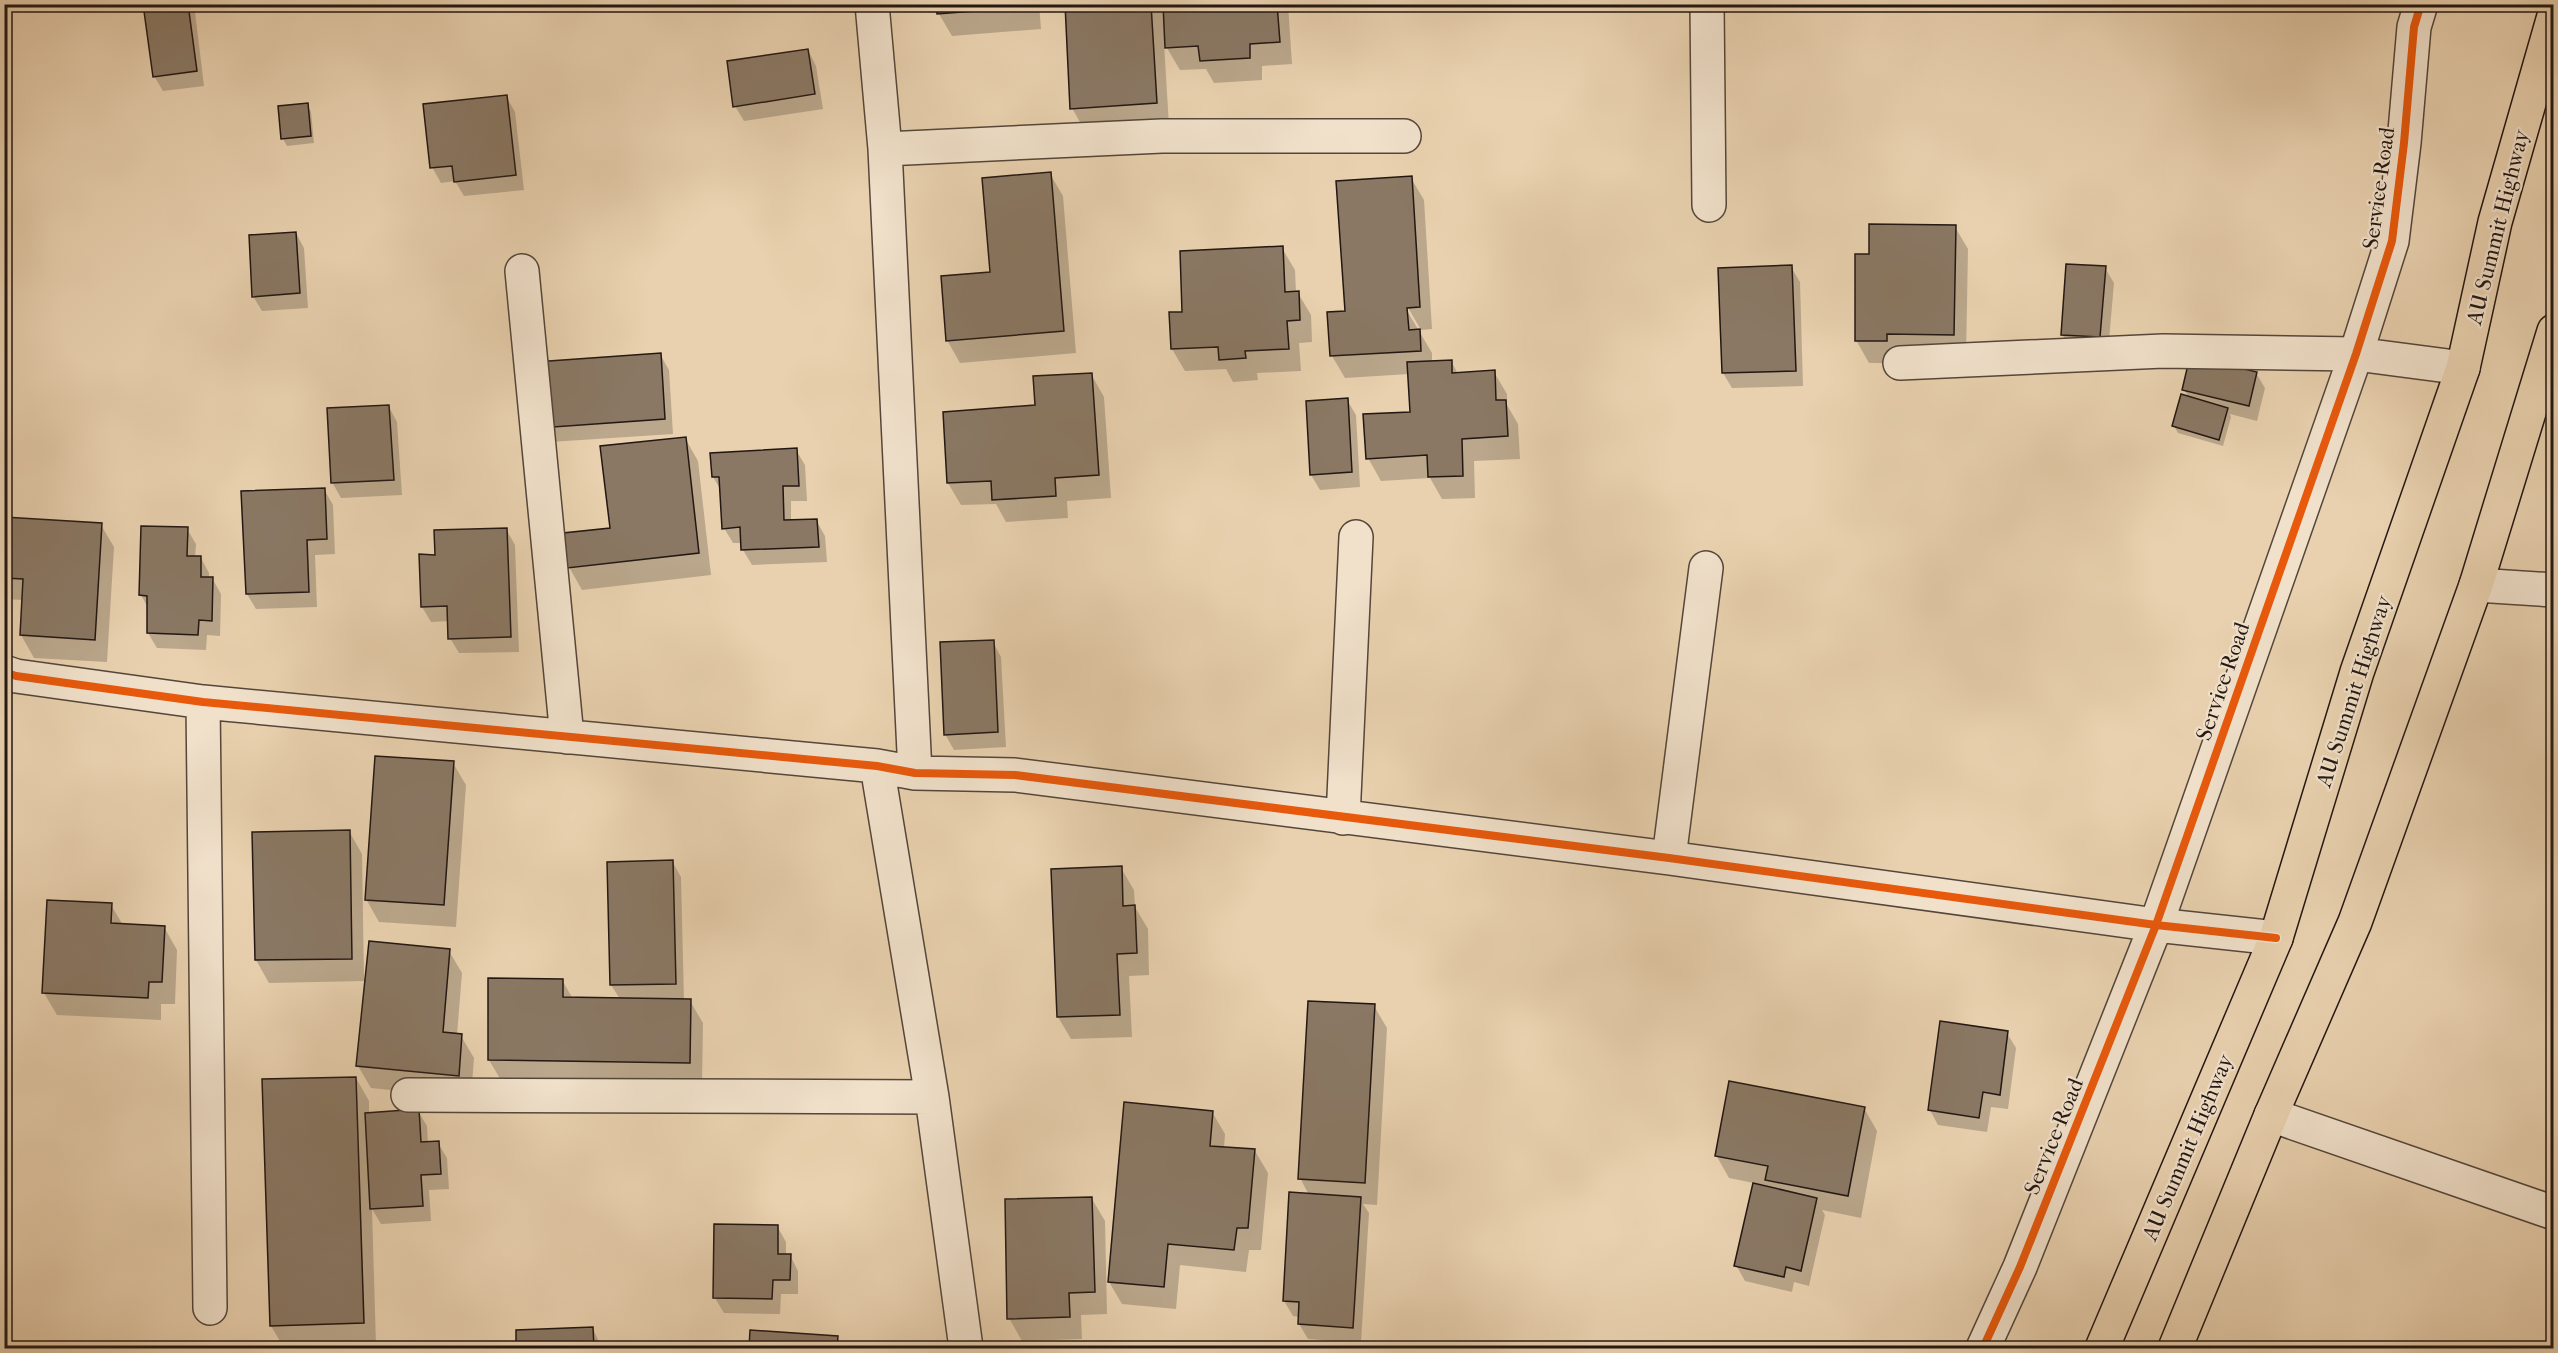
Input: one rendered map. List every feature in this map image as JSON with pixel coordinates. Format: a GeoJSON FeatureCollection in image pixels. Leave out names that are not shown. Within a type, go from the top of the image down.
{"type":"FeatureCollection","features":[{"type":"Feature","properties":{"kind":"main road","name":"AU Summit Highway"},"geometry":{"type":"LineString","coordinates":[[2102,1348],[2276,938],[2357,672],[2463,368],[2495,222],[2553,16]]}},
{"type":"Feature","properties":{"kind":"main road"},"geometry":{"type":"LineString","coordinates":[[2175,1348],[2271,1115],[2355,922],[2476,585],[2553,331]]}},
{"type":"Feature","properties":{"kind":"street"},"geometry":{"type":"LineString","coordinates":[[872,4],[885,149],[915,773]]}},
{"type":"Feature","properties":{"kind":"street"},"geometry":{"type":"LineString","coordinates":[[1707,4],[1709,205]]}},
{"type":"Feature","properties":{"kind":"street","name":"Service Road"},"geometry":{"type":"LineString","coordinates":[[1983,1348],[2020,1267],[2156,926],[2356,354],[2392,241],[2404,143],[2414,27],[2421,4]]}},
{"type":"Feature","properties":{"kind":"street"},"geometry":{"type":"LineString","coordinates":[[885,149],[1162,136],[1404,136]]}},
{"type":"Feature","properties":{"kind":"street"},"geometry":{"type":"LineString","coordinates":[[522,271],[567,737]]}},
{"type":"Feature","properties":{"kind":"street"},"geometry":{"type":"LineString","coordinates":[[1900,363],[2163,351],[2356,354],[2463,368]]}},
{"type":"Feature","properties":{"kind":"street"},"geometry":{"type":"LineString","coordinates":[[1343,818],[1356,537]]}},
{"type":"Feature","properties":{"kind":"street"},"geometry":{"type":"LineString","coordinates":[[1669,858],[1706,568]]}},
{"type":"Feature","properties":{"kind":"street"},"geometry":{"type":"LineString","coordinates":[[2476,585],[2553,590]]}},
{"type":"Feature","properties":{"kind":"street"},"geometry":{"type":"LineString","coordinates":[[4,672],[16,676],[203,702],[877,766],[915,773],[1015,776],[1669,858],[2156,926],[2276,938]]}},
{"type":"Feature","properties":{"kind":"street"},"geometry":{"type":"LineString","coordinates":[[203,702],[210,1308]]}},
{"type":"Feature","properties":{"kind":"street"},"geometry":{"type":"LineString","coordinates":[[877,766],[933,1097],[966,1348]]}},
{"type":"Feature","properties":{"kind":"street"},"geometry":{"type":"LineString","coordinates":[[408,1095],[933,1097]]}},
{"type":"Feature","properties":{"kind":"street"},"geometry":{"type":"LineString","coordinates":[[2271,1115],[2553,1213]]}},
{"type":"Feature","properties":{"kind":"building"},"geometry":{"type":"Polygon","coordinates":[[[143,4],[188,4],[197,71],[153,77],[143,4]]]}},
{"type":"Feature","properties":{"kind":"building"},"geometry":{"type":"Polygon","coordinates":[[[936,4],[1029,4],[1029,7],[937,14],[936,4]]]}},
{"type":"Feature","properties":{"kind":"building"},"geometry":{"type":"Polygon","coordinates":[[[1065,4],[1151,4],[1157,103],[1070,109],[1065,4]]]}},
{"type":"Feature","properties":{"kind":"building"},"geometry":{"type":"Polygon","coordinates":[[[1163,4],[1277,4],[1280,42],[1250,44],[1250,58],[1200,61],[1198,46],[1165,48],[1163,4]]]}},
{"type":"Feature","properties":{"kind":"building"},"geometry":{"type":"Polygon","coordinates":[[[808,49],[815,94],[733,107],[727,61],[808,49]]]}},
{"type":"Feature","properties":{"kind":"building"},"geometry":{"type":"Polygon","coordinates":[[[507,95],[516,175],[454,182],[452,166],[430,168],[423,104],[507,95]]]}},
{"type":"Feature","properties":{"kind":"building"},"geometry":{"type":"Polygon","coordinates":[[[308,103],[311,136],[281,139],[278,106],[308,103]]]}},
{"type":"Feature","properties":{"kind":"building"},"geometry":{"type":"Polygon","coordinates":[[[1051,172],[1064,331],[946,341],[941,276],[990,272],[982,178],[1051,172]]]}},
{"type":"Feature","properties":{"kind":"building"},"geometry":{"type":"Polygon","coordinates":[[[1412,176],[1420,307],[1407,308],[1409,330],[1420,329],[1421,351],[1330,356],[1327,312],[1345,311],[1336,181],[1412,176]]]}},
{"type":"Feature","properties":{"kind":"building"},"geometry":{"type":"Polygon","coordinates":[[[1869,224],[1956,225],[1954,335],[1887,334],[1887,341],[1855,341],[1855,254],[1869,254],[1869,224]]]}},
{"type":"Feature","properties":{"kind":"building"},"geometry":{"type":"Polygon","coordinates":[[[296,232],[300,293],[252,297],[249,235],[296,232]]]}},
{"type":"Feature","properties":{"kind":"building"},"geometry":{"type":"Polygon","coordinates":[[[1283,246],[1285,292],[1299,291],[1300,320],[1287,321],[1289,349],[1245,351],[1246,358],[1219,360],[1218,347],[1171,349],[1169,312],[1182,312],[1180,251],[1283,246]]]}},
{"type":"Feature","properties":{"kind":"building"},"geometry":{"type":"Polygon","coordinates":[[[2066,264],[2106,266],[2100,337],[2061,335],[2066,264]]]}},
{"type":"Feature","properties":{"kind":"building"},"geometry":{"type":"Polygon","coordinates":[[[1792,265],[1796,371],[1722,373],[1718,268],[1792,265]]]}},
{"type":"Feature","properties":{"kind":"building"},"geometry":{"type":"Polygon","coordinates":[[[661,353],[665,419],[539,428],[535,362],[661,353]]]}},
{"type":"Feature","properties":{"kind":"building"},"geometry":{"type":"Polygon","coordinates":[[[2190,356],[2257,372],[2249,406],[2182,390],[2190,356]]]}},
{"type":"Feature","properties":{"kind":"building"},"geometry":{"type":"Polygon","coordinates":[[[1452,360],[1452,373],[1495,370],[1496,400],[1506,400],[1508,436],[1462,439],[1463,476],[1428,477],[1427,455],[1366,459],[1363,414],[1410,412],[1407,362],[1452,360]]]}},
{"type":"Feature","properties":{"kind":"building"},"geometry":{"type":"Polygon","coordinates":[[[1092,373],[1099,475],[1055,478],[1056,496],[992,500],[991,481],[947,483],[943,412],[1035,405],[1033,376],[1092,373]]]}},
{"type":"Feature","properties":{"kind":"building"},"geometry":{"type":"Polygon","coordinates":[[[2181,394],[2228,408],[2219,440],[2172,426],[2181,394]]]}},
{"type":"Feature","properties":{"kind":"building"},"geometry":{"type":"Polygon","coordinates":[[[1348,398],[1352,472],[1310,475],[1306,401],[1348,398]]]}},
{"type":"Feature","properties":{"kind":"building"},"geometry":{"type":"Polygon","coordinates":[[[389,405],[394,480],[331,483],[327,408],[389,405]]]}},
{"type":"Feature","properties":{"kind":"building"},"geometry":{"type":"Polygon","coordinates":[[[686,437],[699,553],[567,568],[563,533],[610,528],[600,446],[686,437]]]}},
{"type":"Feature","properties":{"kind":"building"},"geometry":{"type":"Polygon","coordinates":[[[797,448],[799,486],[783,486],[784,520],[817,519],[819,547],[741,550],[740,527],[722,529],[719,477],[712,477],[710,453],[797,448]]]}},
{"type":"Feature","properties":{"kind":"building"},"geometry":{"type":"Polygon","coordinates":[[[325,488],[327,539],[307,540],[309,592],[246,594],[241,491],[325,488]]]}},
{"type":"Feature","properties":{"kind":"building"},"geometry":{"type":"Polygon","coordinates":[[[4,517],[102,523],[95,640],[20,635],[23,579],[4,578],[4,517]]]}},
{"type":"Feature","properties":{"kind":"building"},"geometry":{"type":"Polygon","coordinates":[[[141,526],[188,527],[187,556],[201,556],[201,577],[213,577],[212,621],[199,620],[198,635],[147,633],[147,596],[139,595],[141,526]]]}},
{"type":"Feature","properties":{"kind":"building"},"geometry":{"type":"Polygon","coordinates":[[[507,528],[511,637],[448,639],[447,606],[421,607],[419,554],[435,555],[434,530],[507,528]]]}},
{"type":"Feature","properties":{"kind":"building"},"geometry":{"type":"Polygon","coordinates":[[[994,640],[998,732],[944,735],[940,642],[994,640]]]}},
{"type":"Feature","properties":{"kind":"building"},"geometry":{"type":"Polygon","coordinates":[[[375,756],[454,761],[444,905],[365,900],[375,756]]]}},
{"type":"Feature","properties":{"kind":"building"},"geometry":{"type":"Polygon","coordinates":[[[350,830],[352,959],[255,960],[252,832],[350,830]]]}},
{"type":"Feature","properties":{"kind":"building"},"geometry":{"type":"Polygon","coordinates":[[[673,860],[676,984],[610,985],[607,862],[673,860]]]}},
{"type":"Feature","properties":{"kind":"building"},"geometry":{"type":"Polygon","coordinates":[[[1122,866],[1123,906],[1135,905],[1137,953],[1117,954],[1120,1015],[1057,1017],[1051,869],[1122,866]]]}},
{"type":"Feature","properties":{"kind":"building"},"geometry":{"type":"Polygon","coordinates":[[[47,900],[112,903],[111,923],[165,926],[162,982],[149,982],[148,998],[42,993],[47,900]]]}},
{"type":"Feature","properties":{"kind":"building"},"geometry":{"type":"Polygon","coordinates":[[[369,941],[450,949],[443,1032],[462,1034],[459,1076],[356,1066],[369,941]]]}},
{"type":"Feature","properties":{"kind":"building"},"geometry":{"type":"Polygon","coordinates":[[[488,978],[563,979],[563,997],[691,999],[690,1063],[488,1060],[488,978]]]}},
{"type":"Feature","properties":{"kind":"building"},"geometry":{"type":"Polygon","coordinates":[[[1308,1001],[1375,1004],[1365,1183],[1298,1179],[1308,1001]]]}},
{"type":"Feature","properties":{"kind":"building"},"geometry":{"type":"Polygon","coordinates":[[[1940,1021],[2008,1031],[2000,1095],[1983,1092],[1979,1118],[1928,1110],[1940,1021]]]}},
{"type":"Feature","properties":{"kind":"building"},"geometry":{"type":"Polygon","coordinates":[[[356,1077],[364,1323],[270,1326],[262,1079],[356,1077]]]}},
{"type":"Feature","properties":{"kind":"building"},"geometry":{"type":"Polygon","coordinates":[[[1729,1081],[1865,1107],[1848,1196],[1765,1180],[1768,1166],[1715,1156],[1729,1081]]]}},
{"type":"Feature","properties":{"kind":"building"},"geometry":{"type":"Polygon","coordinates":[[[1124,1102],[1213,1111],[1210,1146],[1255,1149],[1248,1228],[1237,1228],[1234,1250],[1168,1244],[1164,1287],[1108,1282],[1124,1102]]]}},
{"type":"Feature","properties":{"kind":"building"},"geometry":{"type":"Polygon","coordinates":[[[419,1109],[421,1142],[439,1141],[441,1174],[421,1175],[423,1206],[370,1209],[365,1113],[419,1109]]]}},
{"type":"Feature","properties":{"kind":"building"},"geometry":{"type":"Polygon","coordinates":[[[1753,1183],[1817,1198],[1801,1271],[1786,1267],[1784,1277],[1734,1266],[1753,1183]]]}},
{"type":"Feature","properties":{"kind":"building"},"geometry":{"type":"Polygon","coordinates":[[[1289,1192],[1361,1197],[1353,1328],[1298,1324],[1299,1302],[1283,1301],[1289,1192]]]}},
{"type":"Feature","properties":{"kind":"building"},"geometry":{"type":"Polygon","coordinates":[[[1092,1197],[1095,1292],[1069,1293],[1070,1317],[1007,1319],[1005,1199],[1092,1197]]]}},
{"type":"Feature","properties":{"kind":"building"},"geometry":{"type":"Polygon","coordinates":[[[714,1224],[778,1225],[778,1254],[791,1254],[790,1280],[773,1280],[772,1299],[713,1298],[714,1224]]]}},
{"type":"Feature","properties":{"kind":"building"},"geometry":{"type":"Polygon","coordinates":[[[593,1327],[594,1348],[516,1348],[516,1330],[593,1327]]]}},
{"type":"Feature","properties":{"kind":"building"},"geometry":{"type":"Polygon","coordinates":[[[750,1330],[838,1336],[837,1348],[749,1348],[750,1330]]]}},
{"type":"Feature","properties":{"kind":"building"},"geometry":{"type":"Polygon","coordinates":[[[1284,1344],[1285,1348],[1248,1348],[1284,1344]]]}},
{"type":"Feature","properties":{"kind":"cycle path"},"geometry":{"type":"LineString","coordinates":[[1983,1348],[2020,1267],[2156,925],[2356,354],[2392,241],[2404,143],[2414,27],[2421,4]]}},
{"type":"Feature","properties":{"kind":"cycle path"},"geometry":{"type":"LineString","coordinates":[[4,672],[16,676],[203,702],[877,766],[915,773],[1015,775],[1669,858],[2156,925],[2276,938]]}}]}
